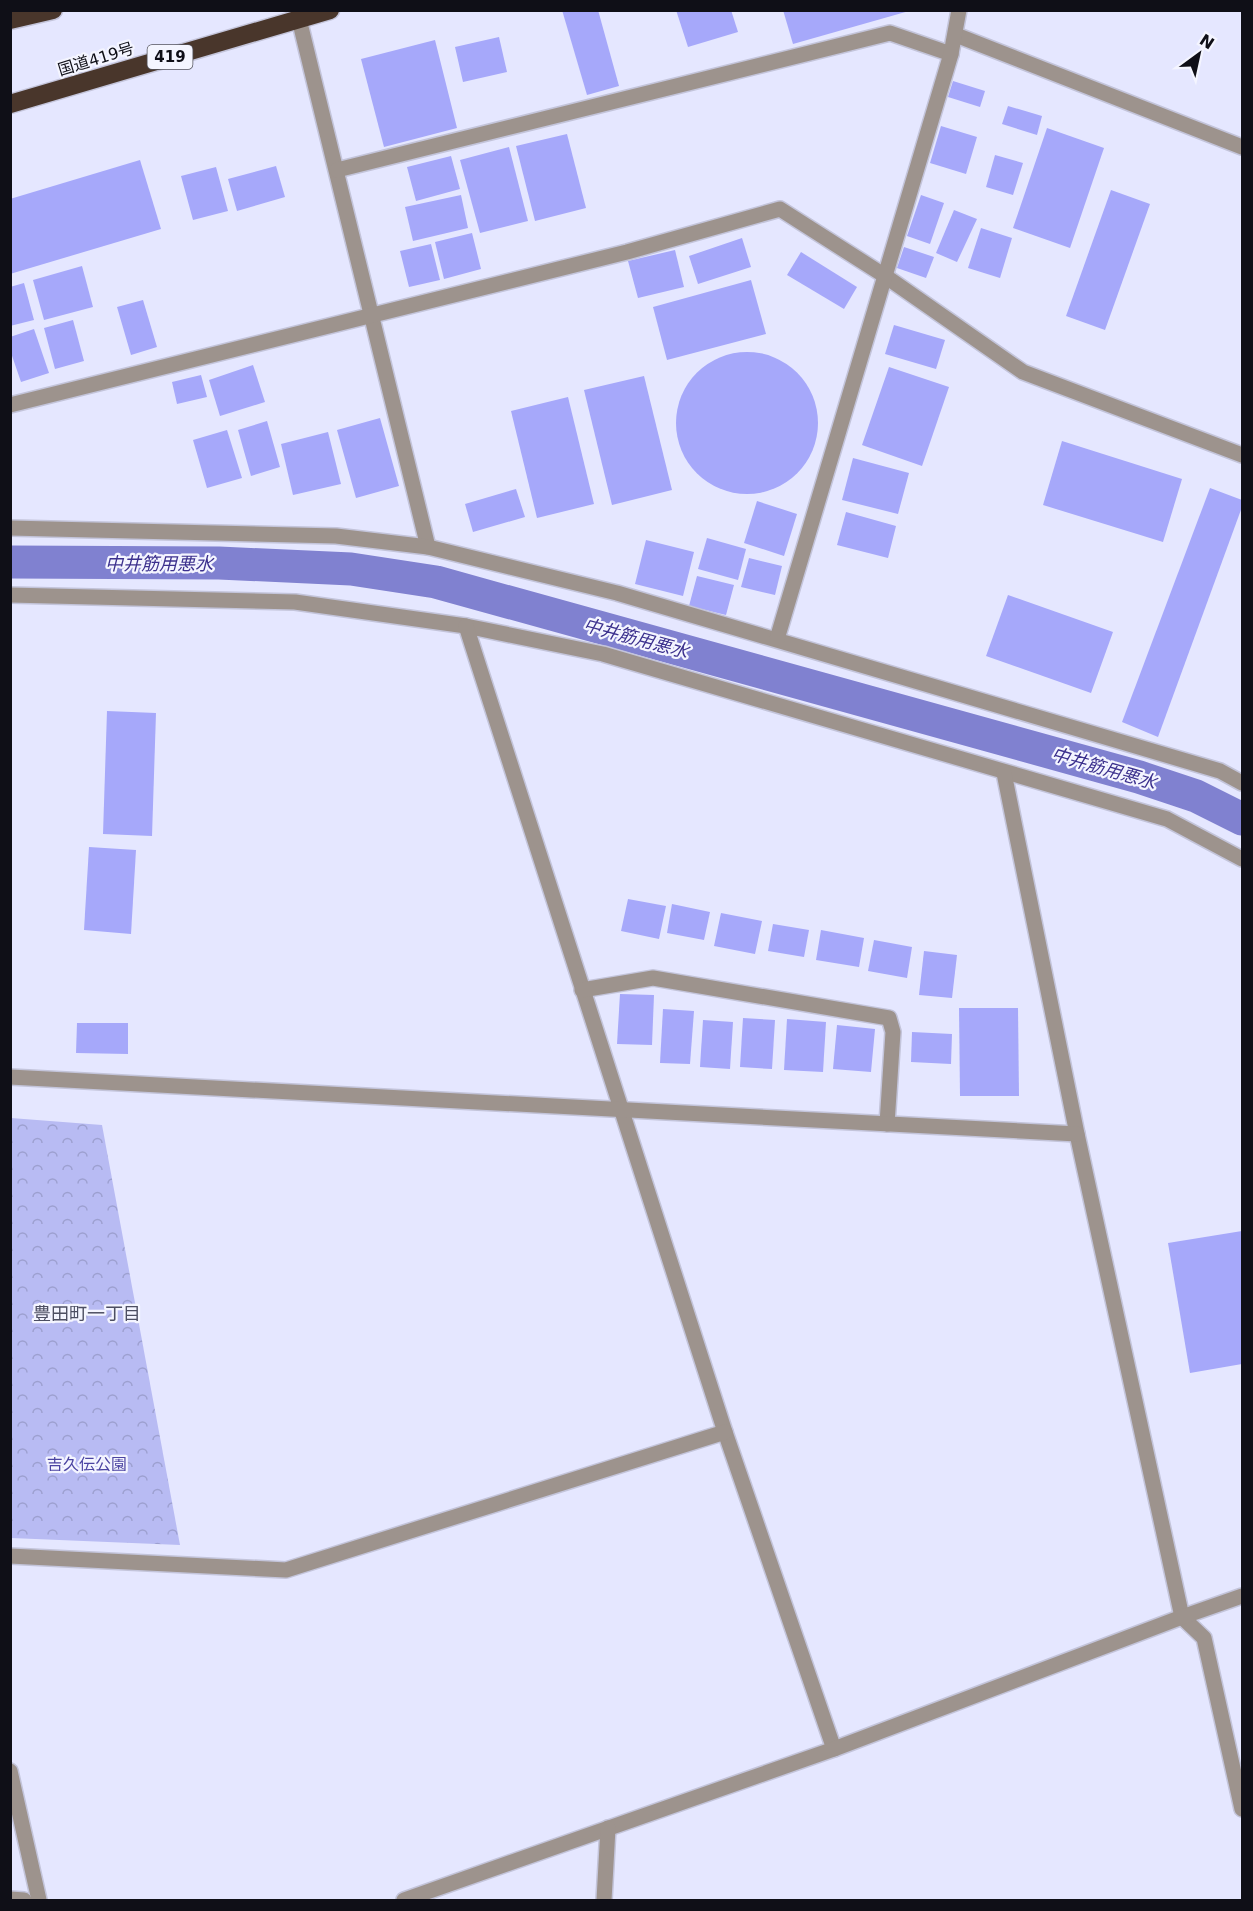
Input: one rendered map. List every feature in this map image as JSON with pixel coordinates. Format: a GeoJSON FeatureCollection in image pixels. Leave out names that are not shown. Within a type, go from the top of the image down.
{"type":"FeatureCollection","features":[{"type":"Feature","properties":{"kind":"highway"},"geometry":{"type":"LineString","coordinates":[[10,20],[53,10]]}},
{"type":"Feature","properties":{"kind":"highway","name":"国道419号"},"geometry":{"type":"LineString","coordinates":[[10,104],[330,10]]}},
{"type":"Feature","properties":{"kind":"street"},"geometry":{"type":"LineString","coordinates":[[777,639],[951,54],[959,10]]}},
{"type":"Feature","properties":{"kind":"street"},"geometry":{"type":"LineString","coordinates":[[299,19],[428,547]]}},
{"type":"Feature","properties":{"kind":"street"},"geometry":{"type":"LineString","coordinates":[[337,170],[890,33],[951,54]]}},
{"type":"Feature","properties":{"kind":"street"},"geometry":{"type":"LineString","coordinates":[[956,36],[1242,147]]}},
{"type":"Feature","properties":{"kind":"street"},"geometry":{"type":"LineString","coordinates":[[10,405],[627,252],[780,209],[885,276],[1023,372],[1242,455]]}},
{"type":"Feature","properties":{"kind":"street"},"geometry":{"type":"LineString","coordinates":[[10,528],[336,536],[428,547],[617,593],[777,639],[1220,771],[1242,783]]}},
{"type":"Feature","properties":{"kind":"street"},"geometry":{"type":"LineString","coordinates":[[10,595],[295,602],[466,626],[603,654],[1167,819],[1242,859]]}},
{"type":"Feature","properties":{"kind":"street"},"geometry":{"type":"LineString","coordinates":[[466,626],[725,1432],[834,1749]]}},
{"type":"Feature","properties":{"kind":"street"},"geometry":{"type":"LineString","coordinates":[[1004,772],[1077,1134],[1182,1617],[1204,1638],[1242,1809]]}},
{"type":"Feature","properties":{"kind":"street"},"geometry":{"type":"LineString","coordinates":[[582,990],[653,978],[889,1018],[893,1032],[887,1124]]}},
{"type":"Feature","properties":{"kind":"street"},"geometry":{"type":"LineString","coordinates":[[10,1077],[1077,1134]]}},
{"type":"Feature","properties":{"kind":"street"},"geometry":{"type":"LineString","coordinates":[[10,1556],[286,1570],[725,1432]]}},
{"type":"Feature","properties":{"kind":"street"},"geometry":{"type":"LineString","coordinates":[[404,1900],[834,1749],[1242,1596]]}},
{"type":"Feature","properties":{"kind":"street"},"geometry":{"type":"LineString","coordinates":[[10,1772],[39,1900]]}},
{"type":"Feature","properties":{"kind":"street"},"geometry":{"type":"LineString","coordinates":[[604,1900],[608,1828]]}},
{"type":"Feature","properties":{"kind":"street"},"geometry":{"type":"LineString","coordinates":[[10,1899],[24,1900]]}},
{"type":"Feature","properties":{"kind":"green space","name":"吉久伝公園"},"geometry":{"type":"Polygon","coordinates":[[[11,1118],[102,1125],[180,1545],[11,1538],[11,1118]]]}},
{"type":"Feature","properties":{"kind":"building"},"geometry":{"type":"Polygon","coordinates":[[[562,10],[598,10],[619,86],[587,95],[562,10]]]}},
{"type":"Feature","properties":{"kind":"building"},"geometry":{"type":"Polygon","coordinates":[[[676,10],[731,10],[738,32],[688,47],[676,10]]]}},
{"type":"Feature","properties":{"kind":"building"},"geometry":{"type":"Polygon","coordinates":[[[783,10],[909,10],[909,11],[793,44],[783,10]]]}},
{"type":"Feature","properties":{"kind":"building"},"geometry":{"type":"Polygon","coordinates":[[[499,37],[507,72],[463,82],[455,47],[499,37]]]}},
{"type":"Feature","properties":{"kind":"building"},"geometry":{"type":"Polygon","coordinates":[[[435,40],[457,128],[384,147],[361,59],[435,40]]]}},
{"type":"Feature","properties":{"kind":"building"},"geometry":{"type":"Polygon","coordinates":[[[953,81],[985,91],[980,107],[948,97],[953,81]]]}},
{"type":"Feature","properties":{"kind":"building"},"geometry":{"type":"Polygon","coordinates":[[[1008,106],[1042,116],[1037,135],[1002,124],[1008,106]]]}},
{"type":"Feature","properties":{"kind":"building"},"geometry":{"type":"Polygon","coordinates":[[[941,126],[977,137],[966,174],[930,163],[941,126]]]}},
{"type":"Feature","properties":{"kind":"building"},"geometry":{"type":"Polygon","coordinates":[[[1047,128],[1104,148],[1070,248],[1013,228],[1047,128]]]}},
{"type":"Feature","properties":{"kind":"building"},"geometry":{"type":"Polygon","coordinates":[[[567,134],[586,208],[535,221],[516,146],[567,134]]]}},
{"type":"Feature","properties":{"kind":"building"},"geometry":{"type":"Polygon","coordinates":[[[509,147],[528,221],[480,233],[460,160],[509,147]]]}},
{"type":"Feature","properties":{"kind":"building"},"geometry":{"type":"Polygon","coordinates":[[[995,155],[1023,163],[1013,195],[986,187],[995,155]]]}},
{"type":"Feature","properties":{"kind":"building"},"geometry":{"type":"Polygon","coordinates":[[[451,156],[460,189],[416,201],[407,167],[451,156]]]}},
{"type":"Feature","properties":{"kind":"building"},"geometry":{"type":"Polygon","coordinates":[[[140,160],[161,229],[10,274],[10,199],[140,160]]]}},
{"type":"Feature","properties":{"kind":"building"},"geometry":{"type":"Polygon","coordinates":[[[276,166],[285,197],[237,211],[228,179],[276,166]]]}},
{"type":"Feature","properties":{"kind":"building"},"geometry":{"type":"Polygon","coordinates":[[[216,167],[228,211],[193,220],[181,176],[216,167]]]}},
{"type":"Feature","properties":{"kind":"building"},"geometry":{"type":"Polygon","coordinates":[[[1111,190],[1150,204],[1105,330],[1066,316],[1111,190]]]}},
{"type":"Feature","properties":{"kind":"building"},"geometry":{"type":"Polygon","coordinates":[[[461,195],[468,228],[413,241],[405,207],[461,195]]]}},
{"type":"Feature","properties":{"kind":"building"},"geometry":{"type":"Polygon","coordinates":[[[921,195],[944,203],[930,244],[907,236],[921,195]]]}},
{"type":"Feature","properties":{"kind":"building"},"geometry":{"type":"Polygon","coordinates":[[[954,210],[977,219],[957,262],[936,253],[954,210]]]}},
{"type":"Feature","properties":{"kind":"building"},"geometry":{"type":"Polygon","coordinates":[[[981,228],[1012,238],[1000,278],[968,268],[981,228]]]}},
{"type":"Feature","properties":{"kind":"building"},"geometry":{"type":"Polygon","coordinates":[[[472,233],[481,269],[444,279],[435,242],[472,233]]]}},
{"type":"Feature","properties":{"kind":"building"},"geometry":{"type":"Polygon","coordinates":[[[742,238],[751,267],[698,284],[689,256],[742,238]]]}},
{"type":"Feature","properties":{"kind":"building"},"geometry":{"type":"Polygon","coordinates":[[[431,244],[440,280],[409,287],[400,251],[431,244]]]}},
{"type":"Feature","properties":{"kind":"building"},"geometry":{"type":"Polygon","coordinates":[[[904,247],[934,257],[926,278],[897,268],[904,247]]]}},
{"type":"Feature","properties":{"kind":"building"},"geometry":{"type":"Polygon","coordinates":[[[675,250],[684,287],[638,298],[628,261],[675,250]]]}},
{"type":"Feature","properties":{"kind":"building"},"geometry":{"type":"Polygon","coordinates":[[[801,252],[857,287],[844,309],[787,275],[801,252]]]}},
{"type":"Feature","properties":{"kind":"building"},"geometry":{"type":"Polygon","coordinates":[[[82,266],[93,307],[44,320],[33,280],[82,266]]]}},
{"type":"Feature","properties":{"kind":"building"},"geometry":{"type":"Polygon","coordinates":[[[751,280],[766,334],[667,360],[653,307],[751,280]]]}},
{"type":"Feature","properties":{"kind":"building"},"geometry":{"type":"Polygon","coordinates":[[[24,283],[34,320],[10,326],[10,287],[24,283]]]}},
{"type":"Feature","properties":{"kind":"building"},"geometry":{"type":"Polygon","coordinates":[[[143,300],[157,347],[131,355],[117,307],[143,300]]]}},
{"type":"Feature","properties":{"kind":"building"},"geometry":{"type":"Polygon","coordinates":[[[73,320],[84,361],[55,369],[44,328],[73,320]]]}},
{"type":"Feature","properties":{"kind":"building"},"geometry":{"type":"Polygon","coordinates":[[[894,325],[945,340],[936,369],[885,354],[894,325]]]}},
{"type":"Feature","properties":{"kind":"building"},"geometry":{"type":"Polygon","coordinates":[[[34,329],[49,373],[21,382],[10,350],[10,337],[34,329]]]}},
{"type":"Feature","properties":{"kind":"building"},"geometry":{"type":"Polygon","coordinates":[[[747,352],[774,357],[797,373],[813,396],[818,423],[813,450],[797,473],[774,489],[747,494],[720,489],[697,473],[681,450],[676,423],[681,396],[697,373],[720,357],[747,352]]]}},
{"type":"Feature","properties":{"kind":"building"},"geometry":{"type":"Polygon","coordinates":[[[253,365],[265,402],[220,416],[209,380],[253,365]]]}},
{"type":"Feature","properties":{"kind":"building"},"geometry":{"type":"Polygon","coordinates":[[[889,367],[949,387],[922,466],[862,445],[889,367]]]}},
{"type":"Feature","properties":{"kind":"building"},"geometry":{"type":"Polygon","coordinates":[[[201,375],[207,397],[177,404],[172,382],[201,375]]]}},
{"type":"Feature","properties":{"kind":"building"},"geometry":{"type":"Polygon","coordinates":[[[644,376],[672,490],[612,505],[584,390],[644,376]]]}},
{"type":"Feature","properties":{"kind":"building"},"geometry":{"type":"Polygon","coordinates":[[[568,397],[594,504],[537,518],[511,411],[568,397]]]}},
{"type":"Feature","properties":{"kind":"building"},"geometry":{"type":"Polygon","coordinates":[[[380,418],[399,486],[356,498],[337,430],[380,418]]]}},
{"type":"Feature","properties":{"kind":"building"},"geometry":{"type":"Polygon","coordinates":[[[267,421],[280,467],[251,476],[238,430],[267,421]]]}},
{"type":"Feature","properties":{"kind":"building"},"geometry":{"type":"Polygon","coordinates":[[[227,430],[242,478],[207,488],[193,440],[227,430]]]}},
{"type":"Feature","properties":{"kind":"building"},"geometry":{"type":"Polygon","coordinates":[[[328,432],[341,484],[293,495],[281,444],[328,432]]]}},
{"type":"Feature","properties":{"kind":"building"},"geometry":{"type":"Polygon","coordinates":[[[1062,441],[1182,479],[1163,542],[1043,505],[1062,441]]]}},
{"type":"Feature","properties":{"kind":"building"},"geometry":{"type":"Polygon","coordinates":[[[853,458],[909,473],[898,514],[842,500],[853,458]]]}},
{"type":"Feature","properties":{"kind":"building"},"geometry":{"type":"Polygon","coordinates":[[[1210,488],[1242,500],[1242,507],[1158,737],[1122,722],[1210,488]]]}},
{"type":"Feature","properties":{"kind":"building"},"geometry":{"type":"Polygon","coordinates":[[[516,489],[525,517],[473,532],[465,504],[516,489]]]}},
{"type":"Feature","properties":{"kind":"building"},"geometry":{"type":"Polygon","coordinates":[[[757,501],[797,514],[784,556],[744,543],[757,501]]]}},
{"type":"Feature","properties":{"kind":"building"},"geometry":{"type":"Polygon","coordinates":[[[846,512],[896,526],[888,558],[837,545],[846,512]]]}},
{"type":"Feature","properties":{"kind":"building"},"geometry":{"type":"Polygon","coordinates":[[[707,538],[746,549],[738,580],[698,569],[707,538]]]}},
{"type":"Feature","properties":{"kind":"building"},"geometry":{"type":"Polygon","coordinates":[[[646,540],[694,552],[683,596],[635,584],[646,540]]]}},
{"type":"Feature","properties":{"kind":"building"},"geometry":{"type":"Polygon","coordinates":[[[749,558],[782,566],[775,595],[741,587],[749,558]]]}},
{"type":"Feature","properties":{"kind":"building"},"geometry":{"type":"Polygon","coordinates":[[[697,576],[734,585],[726,615],[689,606],[697,576]]]}},
{"type":"Feature","properties":{"kind":"building"},"geometry":{"type":"Polygon","coordinates":[[[1008,595],[1113,632],[1091,693],[986,656],[1008,595]]]}},
{"type":"Feature","properties":{"kind":"building"},"geometry":{"type":"Polygon","coordinates":[[[107,711],[156,713],[152,836],[103,834],[107,711]]]}},
{"type":"Feature","properties":{"kind":"building"},"geometry":{"type":"Polygon","coordinates":[[[89,847],[136,850],[131,934],[84,930],[89,847]]]}},
{"type":"Feature","properties":{"kind":"building"},"geometry":{"type":"Polygon","coordinates":[[[628,899],[666,906],[659,939],[621,931],[628,899]]]}},
{"type":"Feature","properties":{"kind":"building"},"geometry":{"type":"Polygon","coordinates":[[[672,904],[710,912],[704,940],[667,933],[672,904]]]}},
{"type":"Feature","properties":{"kind":"building"},"geometry":{"type":"Polygon","coordinates":[[[721,913],[762,921],[755,954],[714,946],[721,913]]]}},
{"type":"Feature","properties":{"kind":"building"},"geometry":{"type":"Polygon","coordinates":[[[773,924],[809,930],[804,957],[768,951],[773,924]]]}},
{"type":"Feature","properties":{"kind":"building"},"geometry":{"type":"Polygon","coordinates":[[[821,930],[864,938],[859,967],[816,960],[821,930]]]}},
{"type":"Feature","properties":{"kind":"building"},"geometry":{"type":"Polygon","coordinates":[[[874,940],[912,947],[907,978],[868,971],[874,940]]]}},
{"type":"Feature","properties":{"kind":"building"},"geometry":{"type":"Polygon","coordinates":[[[924,951],[957,955],[952,998],[919,995],[924,951]]]}},
{"type":"Feature","properties":{"kind":"building"},"geometry":{"type":"Polygon","coordinates":[[[620,994],[654,995],[652,1045],[617,1044],[620,994]]]}},
{"type":"Feature","properties":{"kind":"building"},"geometry":{"type":"Polygon","coordinates":[[[959,1008],[1018,1008],[1019,1096],[960,1096],[959,1008]]]}},
{"type":"Feature","properties":{"kind":"building"},"geometry":{"type":"Polygon","coordinates":[[[663,1009],[694,1011],[690,1064],[660,1063],[663,1009]]]}},
{"type":"Feature","properties":{"kind":"building"},"geometry":{"type":"Polygon","coordinates":[[[743,1018],[775,1020],[772,1069],[740,1067],[743,1018]]]}},
{"type":"Feature","properties":{"kind":"building"},"geometry":{"type":"Polygon","coordinates":[[[787,1019],[826,1022],[823,1072],[784,1070],[787,1019]]]}},
{"type":"Feature","properties":{"kind":"building"},"geometry":{"type":"Polygon","coordinates":[[[703,1020],[733,1022],[730,1069],[700,1067],[703,1020]]]}},
{"type":"Feature","properties":{"kind":"building"},"geometry":{"type":"Polygon","coordinates":[[[77,1023],[128,1023],[128,1054],[76,1053],[77,1023]]]}},
{"type":"Feature","properties":{"kind":"building"},"geometry":{"type":"Polygon","coordinates":[[[837,1025],[875,1029],[871,1072],[833,1069],[837,1025]]]}},
{"type":"Feature","properties":{"kind":"building"},"geometry":{"type":"Polygon","coordinates":[[[912,1032],[952,1034],[951,1064],[911,1062],[912,1032]]]}},
{"type":"Feature","properties":{"kind":"building"},"geometry":{"type":"Polygon","coordinates":[[[1242,1231],[1242,1364],[1190,1373],[1168,1243],[1242,1231]]]}},
{"type":"Feature","properties":{"kind":"waterway","name":"中井筋用悪水"},"geometry":{"type":"LineString","coordinates":[[10,562],[219,563],[351,569],[436,582],[1139,777],[1196,796],[1242,819]]}},
{"type":"Feature","properties":{"kind":"district","name":"豊田町一丁目"},"geometry":{"type":"Point","coordinates":[87,1313]}}]}
